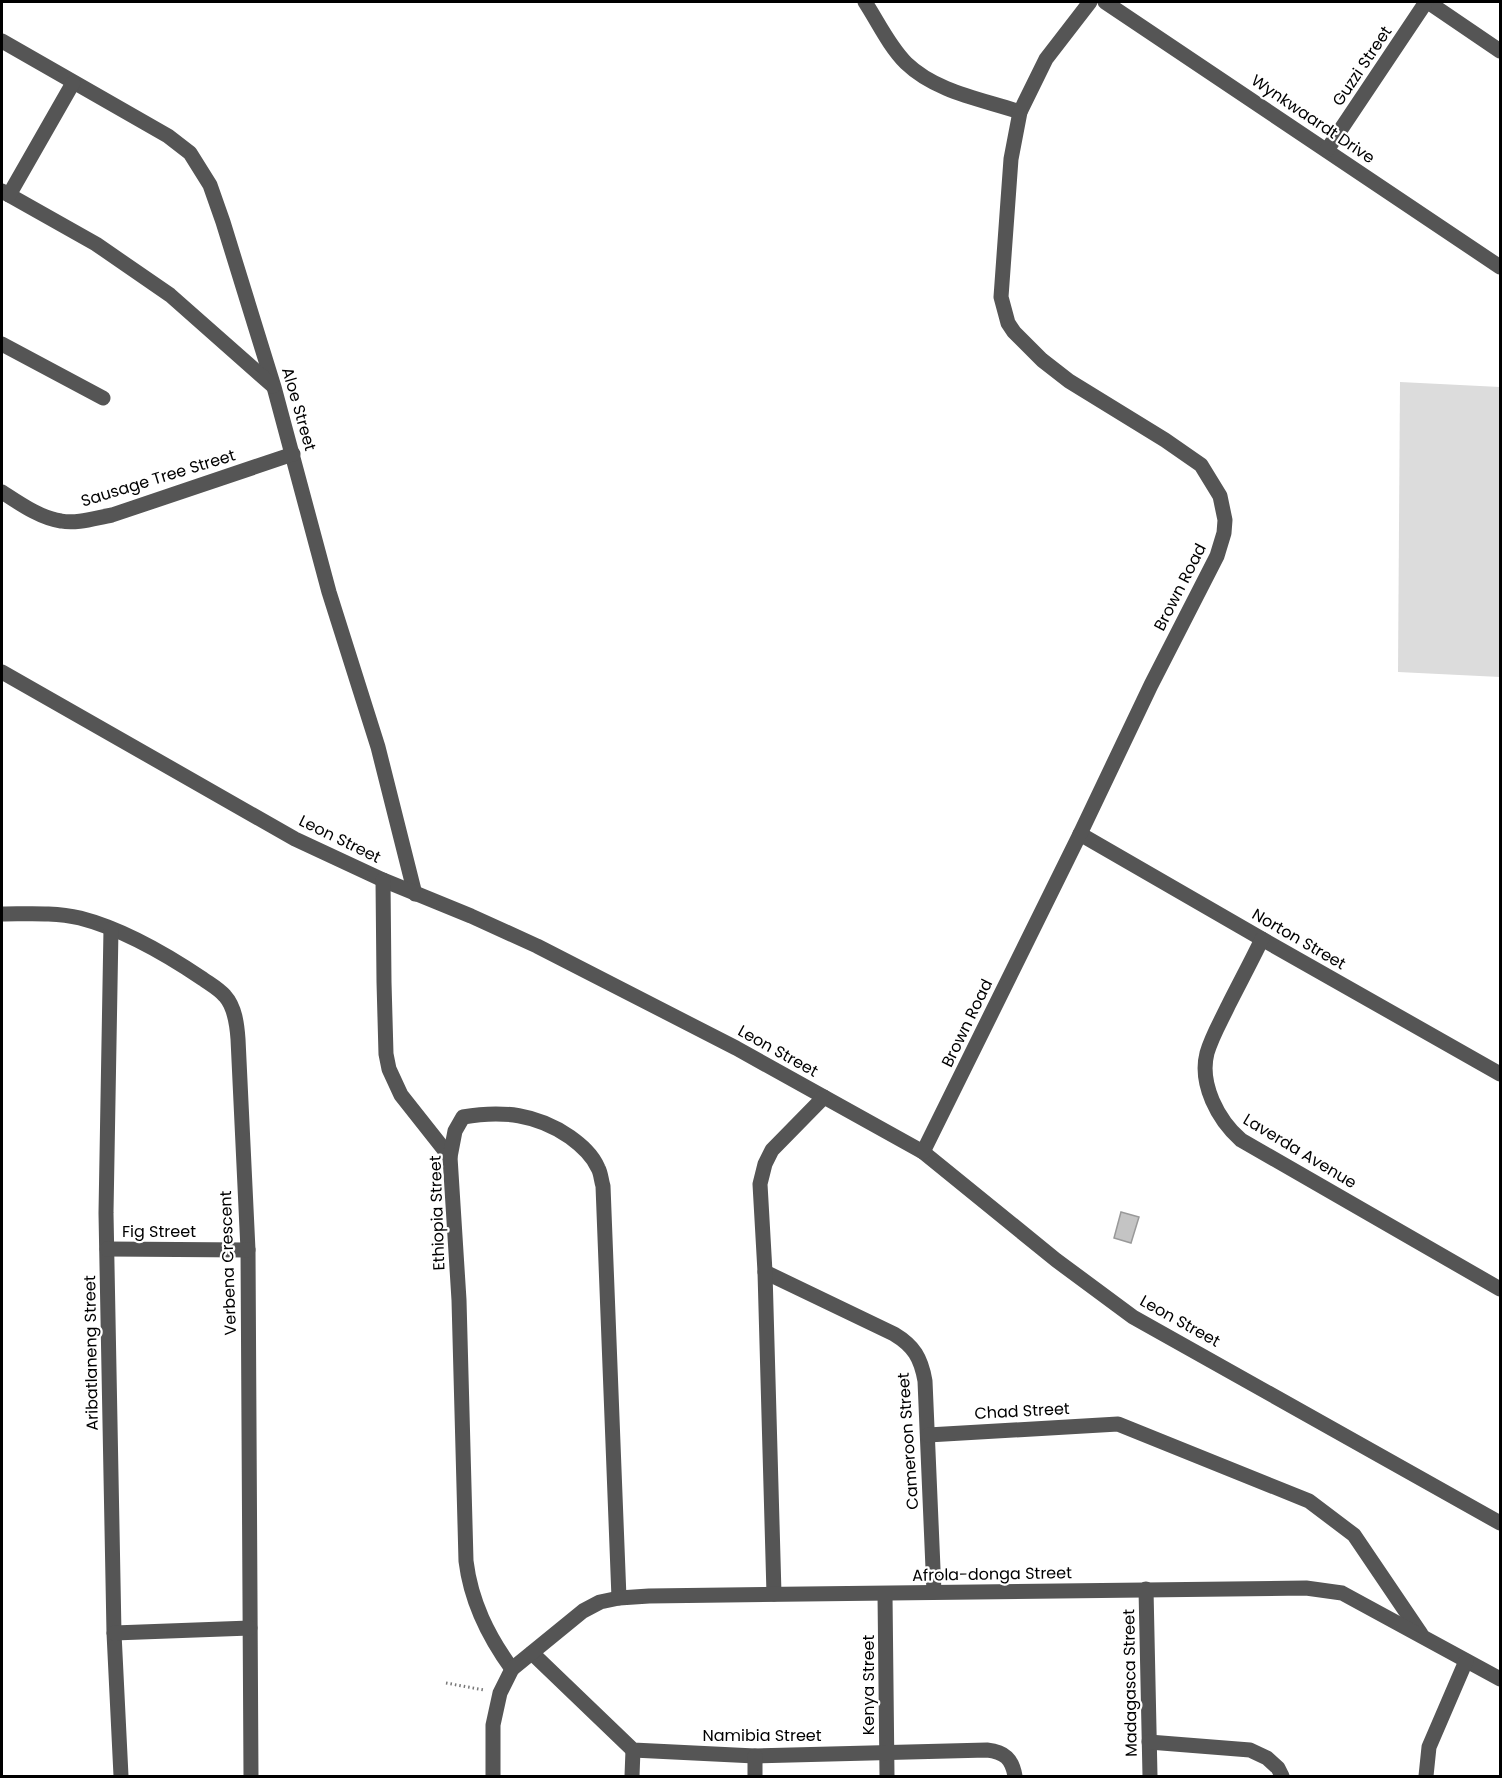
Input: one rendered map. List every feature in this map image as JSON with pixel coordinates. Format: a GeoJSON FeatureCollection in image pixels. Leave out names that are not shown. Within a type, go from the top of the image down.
{"type":"FeatureCollection","features":[{"type":"Feature","properties":{"kind":"street"},"geometry":{"type":"LineString","coordinates":[[865,2],[894,49],[930,82],[1020,112]]}},
{"type":"Feature","properties":{"kind":"street","name":"Brown Road"},"geometry":{"type":"LineString","coordinates":[[923,1152],[1156,674],[1222,544],[1225,520],[1220,496],[1201,465],[1069,381],[1042,360],[1008,323],[1001,297],[1011,159],[1020,112],[1046,59],[1090,2]]}},
{"type":"Feature","properties":{"kind":"street","name":"Wynkwaardt Drive"},"geometry":{"type":"LineString","coordinates":[[1105,2],[1500,267]]}},
{"type":"Feature","properties":{"kind":"street"},"geometry":{"type":"LineString","coordinates":[[1427,2],[1500,51]]}},
{"type":"Feature","properties":{"kind":"street","name":"Guzzi Street"},"geometry":{"type":"LineString","coordinates":[[1327,150],[1427,2]]}},
{"type":"Feature","properties":{"kind":"street","name":"Aloe Street"},"geometry":{"type":"LineString","coordinates":[[2,41],[168,136],[190,153],[210,185],[274,387],[329,592],[378,747],[415,894]]}},
{"type":"Feature","properties":{"kind":"street"},"geometry":{"type":"LineString","coordinates":[[73,83],[5,193],[96,244],[170,295],[274,387]]}},
{"type":"Feature","properties":{"kind":"street"},"geometry":{"type":"LineString","coordinates":[[2,344],[103,398]]}},
{"type":"Feature","properties":{"kind":"street","name":"Sausage Tree Street"},"geometry":{"type":"LineString","coordinates":[[2,492],[45,516],[61,521],[82,521],[112,514],[293,454]]}},
{"type":"Feature","properties":{"kind":"street","name":"Leon Street"},"geometry":{"type":"LineString","coordinates":[[2,672],[295,839],[383,880],[537,946],[726,1042],[923,1152],[1056,1260],[1133,1317],[1500,1523]]}},
{"type":"Feature","properties":{"kind":"street","name":"Norton Street"},"geometry":{"type":"LineString","coordinates":[[1080,834],[1500,1074]]}},
{"type":"Feature","properties":{"kind":"street"},"geometry":{"type":"LineString","coordinates":[[383,880],[384,994],[386,1054],[389,1069],[401,1095],[450,1156]]}},
{"type":"Feature","properties":{"kind":"street","name":"Verbena Crescent"},"geometry":{"type":"LineString","coordinates":[[2,914],[68,916],[111,929],[148,946],[190,970],[225,996],[231,1006],[238,1039],[248,1250],[251,1776]]}},
{"type":"Feature","properties":{"kind":"street","name":"Aribatlaneng Street"},"geometry":{"type":"LineString","coordinates":[[111,929],[107,1249],[114,1633],[121,1776]]}},
{"type":"Feature","properties":{"kind":"street","name":"Laverda Avenue"},"geometry":{"type":"LineString","coordinates":[[1262,939],[1214,1035],[1207,1054],[1209,1090],[1225,1123],[1241,1140],[1500,1289]]}},
{"type":"Feature","properties":{"kind":"street"},"geometry":{"type":"LineString","coordinates":[[774,1594],[765,1272],[760,1184],[765,1164],[772,1150],[824,1097]]}},
{"type":"Feature","properties":{"kind":"street","name":"Ethiopia Street"},"geometry":{"type":"LineString","coordinates":[[512,1669],[484,1627],[468,1580],[466,1561],[459,1300],[450,1156],[455,1131],[463,1117],[482,1113],[508,1113],[532,1118],[558,1128],[584,1148],[598,1167],[603,1186],[619,1598]]}},
{"type":"Feature","properties":{"kind":"street","name":"Fig Street"},"geometry":{"type":"LineString","coordinates":[[107,1249],[248,1250]]}},
{"type":"Feature","properties":{"kind":"street","name":"Cameroon Street"},"geometry":{"type":"LineString","coordinates":[[765,1272],[894,1334],[912,1347],[919,1356],[923,1367],[928,1435],[934,1592]]}},
{"type":"Feature","properties":{"kind":"street","name":"Chad Street"},"geometry":{"type":"LineString","coordinates":[[928,1435],[1118,1424],[1309,1501],[1354,1535],[1424,1638]]}},
{"type":"Feature","properties":{"kind":"street","name":"Afrola-donga Street"},"geometry":{"type":"LineString","coordinates":[[494,1776],[493,1725],[500,1693],[512,1669],[583,1611],[600,1602],[619,1598],[1263,1587],[1327,1590],[1342,1593],[1500,1679]]}},
{"type":"Feature","properties":{"kind":"street","name":"Madagasca Street"},"geometry":{"type":"LineString","coordinates":[[1146,1589],[1150,1776]]}},
{"type":"Feature","properties":{"kind":"street","name":"Kenya Street"},"geometry":{"type":"LineString","coordinates":[[885,1593],[887,1776]]}},
{"type":"Feature","properties":{"kind":"street"},"geometry":{"type":"LineString","coordinates":[[114,1633],[250,1628]]}},
{"type":"Feature","properties":{"kind":"street"},"geometry":{"type":"LineString","coordinates":[[532,1653],[633,1750],[632,1776]]}},
{"type":"Feature","properties":{"kind":"street"},"geometry":{"type":"LineString","coordinates":[[1426,1776],[1429,1747],[1466,1661]]}},
{"type":"Feature","properties":{"kind":"street"},"geometry":{"type":"LineString","coordinates":[[1149,1742],[1251,1750],[1267,1758],[1278,1768],[1282,1776]]}},
{"type":"Feature","properties":{"kind":"street","name":"Namibia Street"},"geometry":{"type":"LineString","coordinates":[[633,1750],[755,1756],[987,1750],[999,1751],[1011,1760],[1015,1776]]}},
{"type":"Feature","properties":{"kind":"street"},"geometry":{"type":"LineString","coordinates":[[755,1756],[755,1776]]}},
{"type":"Feature","properties":{"kind":"path"},"geometry":{"type":"LineString","coordinates":[[446,1683],[500,1693]]}},
{"type":"Feature","properties":{"kind":"shaded area"},"geometry":{"type":"Polygon","coordinates":[[[1400,382],[1500,387],[1500,677],[1398,672],[1400,382]]]}},
{"type":"Feature","properties":{"kind":"building"},"geometry":{"type":"Polygon","coordinates":[[[1121,1212],[1139,1217],[1131,1243],[1114,1238],[1121,1212]]]}}]}
